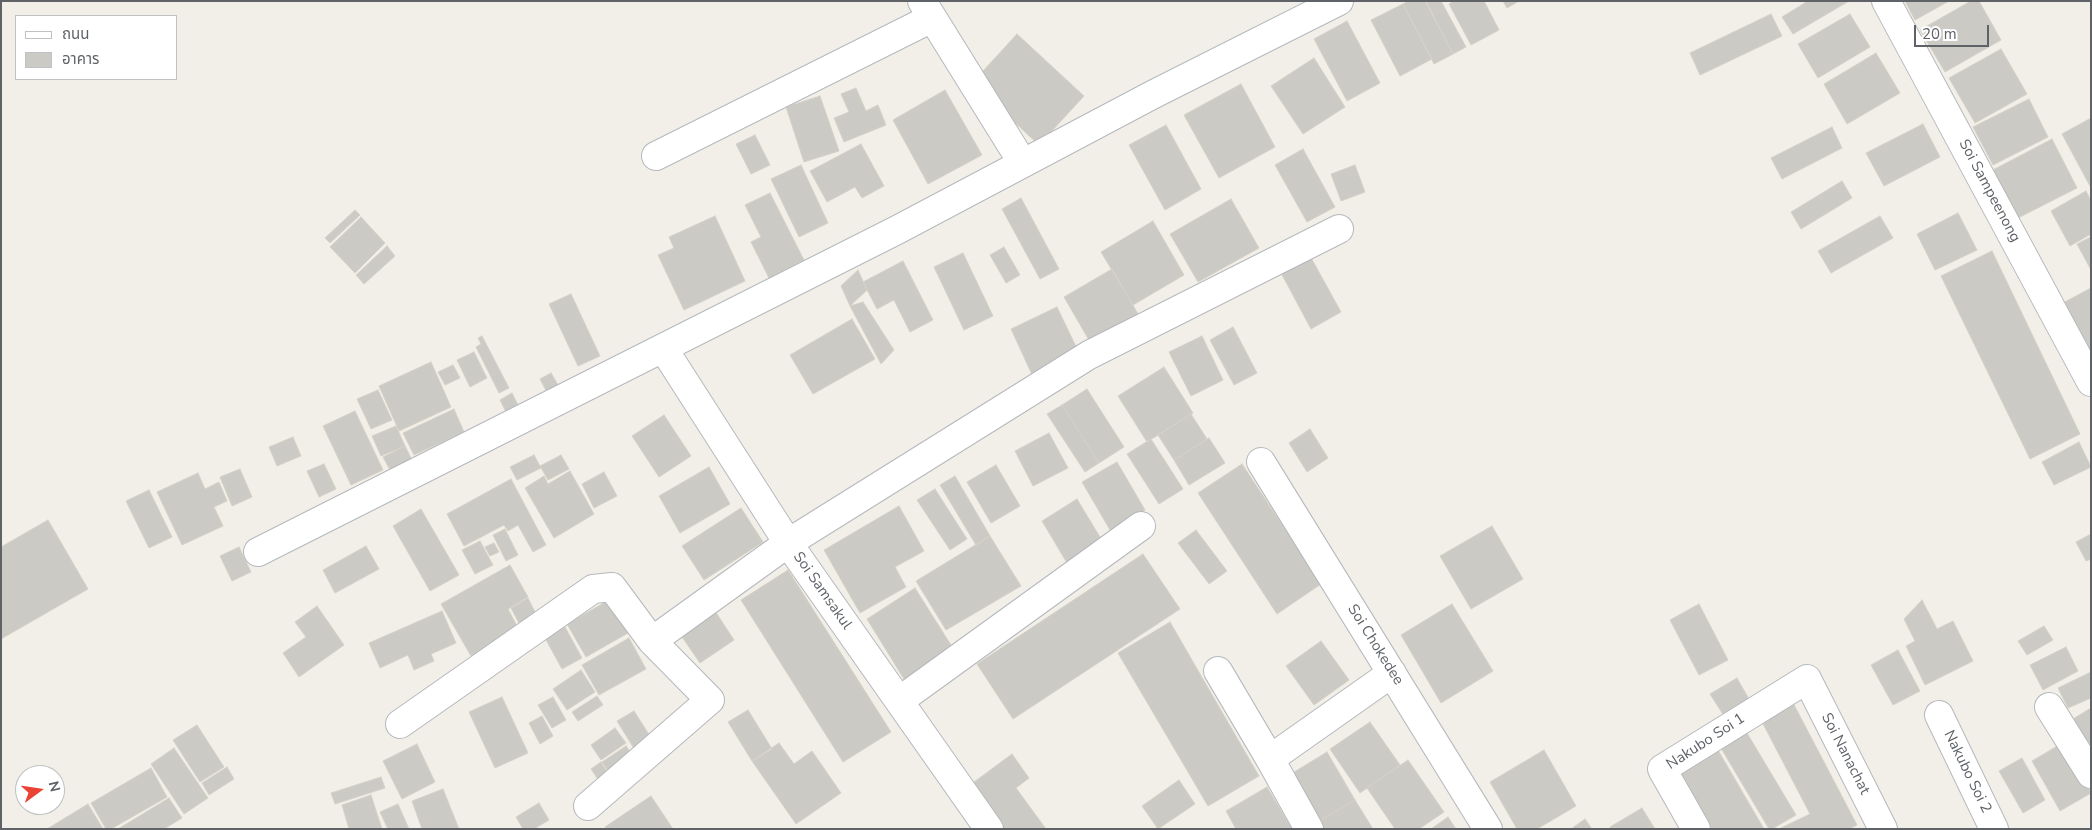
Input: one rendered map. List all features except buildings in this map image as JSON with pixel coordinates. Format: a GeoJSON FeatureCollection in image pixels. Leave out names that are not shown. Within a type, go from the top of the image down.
{"type":"FeatureCollection","features":[{"type":"Feature","properties":{"kind":"street"},"geometry":{"type":"LineString","coordinates":[[258,552],[897,230],[1022,162],[1339,1]]}},
{"type":"Feature","properties":{"kind":"street","name":"Soi Sampeenong"},"geometry":{"type":"LineString","coordinates":[[1886,1],[2091,382]]}},
{"type":"Feature","properties":{"kind":"street"},"geometry":{"type":"LineString","coordinates":[[656,156],[927,10],[1022,162]]}},
{"type":"Feature","properties":{"kind":"street"},"geometry":{"type":"LineString","coordinates":[[652,641],[788,543],[1089,355],[1339,229]]}},
{"type":"Feature","properties":{"kind":"street","name":"Soi Samsakul"},"geometry":{"type":"LineString","coordinates":[[662,348],[788,543],[989,829]]}},
{"type":"Feature","properties":{"kind":"street","name":"Soi Chokedee"},"geometry":{"type":"LineString","coordinates":[[1261,462],[1488,829]]}},
{"type":"Feature","properties":{"kind":"street"},"geometry":{"type":"LineString","coordinates":[[899,701],[1141,526]]}},
{"type":"Feature","properties":{"kind":"street"},"geometry":{"type":"LineString","coordinates":[[400,724],[592,589],[612,587],[652,641],[710,700],[588,806]]}},
{"type":"Feature","properties":{"kind":"street"},"geometry":{"type":"LineString","coordinates":[[1218,671],[1309,829]]}},
{"type":"Feature","properties":{"kind":"street"},"geometry":{"type":"LineString","coordinates":[[1270,759],[1392,673]]}},
{"type":"Feature","properties":{"kind":"street","name":"Nakubo Soi 1"},"geometry":{"type":"LineString","coordinates":[[1696,829],[1662,769],[1807,679]]}},
{"type":"Feature","properties":{"kind":"street","name":"Soi Nanachat"},"geometry":{"type":"LineString","coordinates":[[1807,679],[1883,829]]}},
{"type":"Feature","properties":{"kind":"street"},"geometry":{"type":"LineString","coordinates":[[2049,707],[2091,774]]}},
{"type":"Feature","properties":{"kind":"street","name":"Nakubo Soi 2"},"geometry":{"type":"LineString","coordinates":[[1939,716],[1994,829]]}}]}
